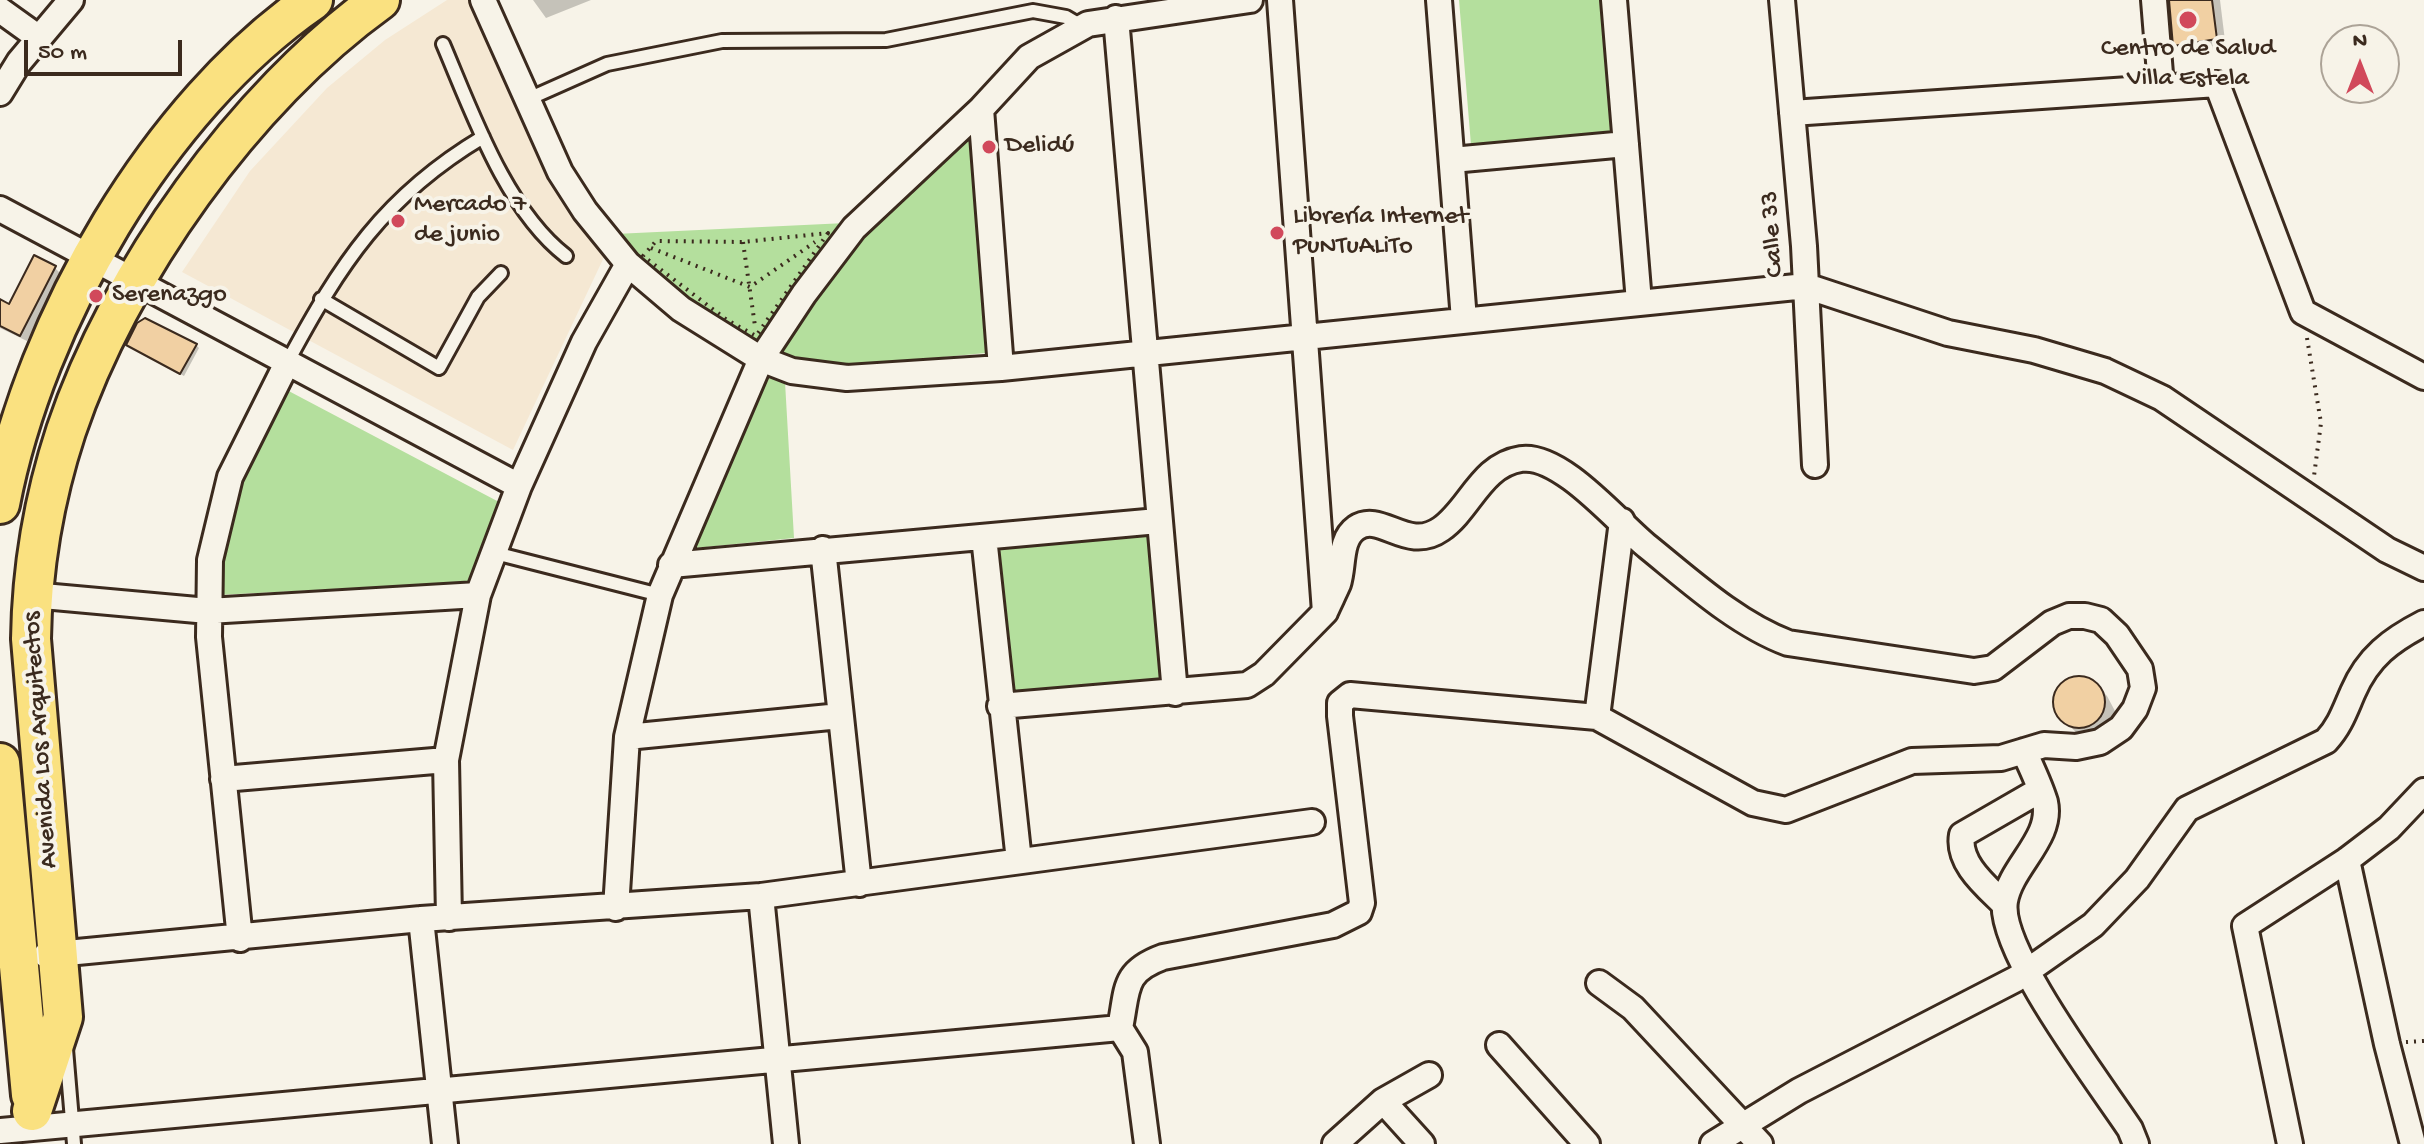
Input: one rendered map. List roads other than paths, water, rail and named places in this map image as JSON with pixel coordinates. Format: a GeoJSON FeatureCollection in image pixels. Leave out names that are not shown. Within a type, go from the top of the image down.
{"type":"FeatureCollection","features":[{"type":"Feature","properties":{"kind":"main road","name":"Avenida Los Arquitectos"},"geometry":{"type":"LineString","coordinates":[[0,763],[9,959],[32,1111],[63,1017],[31,639],[32,595],[45,507],[66,429],[135,282],[179,211],[241,131],[320,49],[380,0]]}},
{"type":"Feature","properties":{"kind":"main road"},"geometry":{"type":"LineString","coordinates":[[0,504],[15,440],[37,376],[91,257],[175,134],[248,56],[308,1]]}},
{"type":"Feature","properties":{"kind":"street"},"geometry":{"type":"LineString","coordinates":[[0,93],[71,0]]}},
{"type":"Feature","properties":{"kind":"street"},"geometry":{"type":"LineString","coordinates":[[483,0],[560,172],[585,211],[628,264],[681,309],[759,348],[792,371],[847,378],[1001,368],[1806,286],[1948,333],[2034,350],[2105,371],[2162,398],[2387,550],[2424,568]]}},
{"type":"Feature","properties":{"kind":"street"},"geometry":{"type":"LineString","coordinates":[[616,908],[627,737],[660,595],[759,348],[835,238],[854,228],[981,109],[1029,57],[1083,27],[1116,18],[1250,0]]}},
{"type":"Feature","properties":{"kind":"street"},"geometry":{"type":"LineString","coordinates":[[1280,0],[1325,612]]}},
{"type":"Feature","properties":{"kind":"street"},"geometry":{"type":"LineString","coordinates":[[1439,0],[1464,320]]}},
{"type":"Feature","properties":{"kind":"street"},"geometry":{"type":"LineString","coordinates":[[1614,0],[1639,302]]}},
{"type":"Feature","properties":{"kind":"street","name":"Calle 33"},"geometry":{"type":"LineString","coordinates":[[1782,0],[1806,286],[1815,465]]}},
{"type":"Feature","properties":{"kind":"street"},"geometry":{"type":"LineString","coordinates":[[2154,0],[2161,86]]}},
{"type":"Feature","properties":{"kind":"street"},"geometry":{"type":"LineString","coordinates":[[0,10],[39,38]]}},
{"type":"Feature","properties":{"kind":"street"},"geometry":{"type":"LineString","coordinates":[[1116,18],[1175,693]]}},
{"type":"Feature","properties":{"kind":"street"},"geometry":{"type":"LineString","coordinates":[[1792,113],[2212,82],[2221,88],[2303,312],[2424,377]]}},
{"type":"Feature","properties":{"kind":"street"},"geometry":{"type":"LineString","coordinates":[[981,109],[1001,368]]}},
{"type":"Feature","properties":{"kind":"street"},"geometry":{"type":"LineString","coordinates":[[1452,160],[1626,144]]}},
{"type":"Feature","properties":{"kind":"street"},"geometry":{"type":"LineString","coordinates":[[0,209],[519,486]]}},
{"type":"Feature","properties":{"kind":"street"},"geometry":{"type":"LineString","coordinates":[[449,918],[446,760],[478,595],[519,486],[584,342],[628,264]]}},
{"type":"Feature","properties":{"kind":"street"},"geometry":{"type":"LineString","coordinates":[[240,939],[208,611],[210,560],[230,477],[287,363]]}},
{"type":"Feature","properties":{"kind":"street"},"geometry":{"type":"LineString","coordinates":[[1000,706],[1247,685],[1264,674],[1325,612],[1339,582],[1348,535],[1359,526],[1377,524],[1406,537],[1429,538],[1448,524],[1497,468],[1522,458],[1548,464],[1744,620],[1762,633],[1788,643],[1974,671],[1993,668],[2025,640],[2069,616],[2101,620],[2117,635],[2140,669],[2143,688],[2135,709],[2121,728],[2100,742],[2076,747],[2044,745],[2001,758],[1912,761],[1786,810],[1768,809],[1597,717],[1350,695],[1340,703],[1340,716],[1362,903],[1359,912],[1333,925],[1163,957],[1140,966],[1130,979],[1120,1028],[1135,1052],[1147,1144]]}},
{"type":"Feature","properties":{"kind":"street"},"geometry":{"type":"LineString","coordinates":[[671,565],[1158,521]]}},
{"type":"Feature","properties":{"kind":"street"},"geometry":{"type":"LineString","coordinates":[[1597,717],[1622,521]]}},
{"type":"Feature","properties":{"kind":"street"},"geometry":{"type":"LineString","coordinates":[[984,537],[1019,861]]}},
{"type":"Feature","properties":{"kind":"street"},"geometry":{"type":"LineString","coordinates":[[823,549],[859,884]]}},
{"type":"Feature","properties":{"kind":"street"},"geometry":{"type":"LineString","coordinates":[[32,595],[208,611],[478,595]]}},
{"type":"Feature","properties":{"kind":"street"},"geometry":{"type":"LineString","coordinates":[[1713,1144],[1799,1091],[2025,972],[2093,925],[2137,879],[2187,809],[2326,741],[2338,729],[2369,663],[2385,644],[2424,623]]}},
{"type":"Feature","properties":{"kind":"street"},"geometry":{"type":"LineString","coordinates":[[627,737],[840,716]]}},
{"type":"Feature","properties":{"kind":"street"},"geometry":{"type":"LineString","coordinates":[[2004,904],[2014,871],[2044,828],[2046,805],[2024,751]]}},
{"type":"Feature","properties":{"kind":"street"},"geometry":{"type":"LineString","coordinates":[[223,779],[446,760]]}},
{"type":"Feature","properties":{"kind":"street"},"geometry":{"type":"LineString","coordinates":[[2040,790],[1962,835],[1960,847],[1975,875],[2004,904],[2025,972],[2130,1129],[2136,1144]]}},
{"type":"Feature","properties":{"kind":"street"},"geometry":{"type":"LineString","coordinates":[[2290,1144],[2245,926],[2347,860],[2389,828],[2424,791]]}},
{"type":"Feature","properties":{"kind":"street"},"geometry":{"type":"LineString","coordinates":[[9,959],[240,939],[421,919],[761,896],[1093,854],[1312,822]]}},
{"type":"Feature","properties":{"kind":"street"},"geometry":{"type":"LineString","coordinates":[[2347,860],[2387,1044],[2413,1144]]}},
{"type":"Feature","properties":{"kind":"street"},"geometry":{"type":"LineString","coordinates":[[761,896],[786,1144]]}},
{"type":"Feature","properties":{"kind":"street"},"geometry":{"type":"LineString","coordinates":[[421,919],[445,1144]]}},
{"type":"Feature","properties":{"kind":"street"},"geometry":{"type":"LineString","coordinates":[[1599,983],[1633,1008],[1760,1144]]}},
{"type":"Feature","properties":{"kind":"street"},"geometry":{"type":"LineString","coordinates":[[23,1134],[73,1134],[438,1091],[1120,1028]]}},
{"type":"Feature","properties":{"kind":"street"},"geometry":{"type":"LineString","coordinates":[[1499,1045],[1587,1144]]}},
{"type":"Feature","properties":{"kind":"street"},"geometry":{"type":"LineString","coordinates":[[1335,1144],[1383,1101],[1429,1075]]}},
{"type":"Feature","properties":{"kind":"street"},"geometry":{"type":"LineString","coordinates":[[1383,1101],[1422,1144]]}},
{"type":"Feature","properties":{"kind":"lane"},"geometry":{"type":"LineString","coordinates":[[526,100],[607,64],[722,41],[886,40],[1033,11],[1066,17],[1083,27]]}},
{"type":"Feature","properties":{"kind":"lane"},"geometry":{"type":"LineString","coordinates":[[443,44],[483,137],[529,218],[549,243],[566,256]]}},
{"type":"Feature","properties":{"kind":"lane"},"geometry":{"type":"LineString","coordinates":[[287,363],[321,299],[357,245],[402,198],[448,158],[483,137]]}},
{"type":"Feature","properties":{"kind":"lane"},"geometry":{"type":"LineString","coordinates":[[321,299],[439,368],[478,297],[501,273]]}},
{"type":"Feature","properties":{"kind":"lane"},"geometry":{"type":"LineString","coordinates":[[495,553],[660,595]]}},
{"type":"Feature","properties":{"kind":"lane","name":"Avenida Los Arquitectos"},"geometry":{"type":"LineString","coordinates":[[63,1017],[73,1134]]}},
{"type":"Feature","properties":{"kind":"place","name":"Centro de Salud Villa Estela"},"geometry":{"type":"Point","coordinates":[2188,20]}},
{"type":"Feature","properties":{"kind":"place","name":"Delidú"},"geometry":{"type":"Point","coordinates":[989,147]}},
{"type":"Feature","properties":{"kind":"place","name":"Mercado 7 de junio"},"geometry":{"type":"Point","coordinates":[398,221]}},
{"type":"Feature","properties":{"kind":"place","name":"Librería Internet PuNTuALiTo"},"geometry":{"type":"Point","coordinates":[1277,233]}},
{"type":"Feature","properties":{"kind":"place","name":"Serenazgo"},"geometry":{"type":"Point","coordinates":[96,296]}}]}
